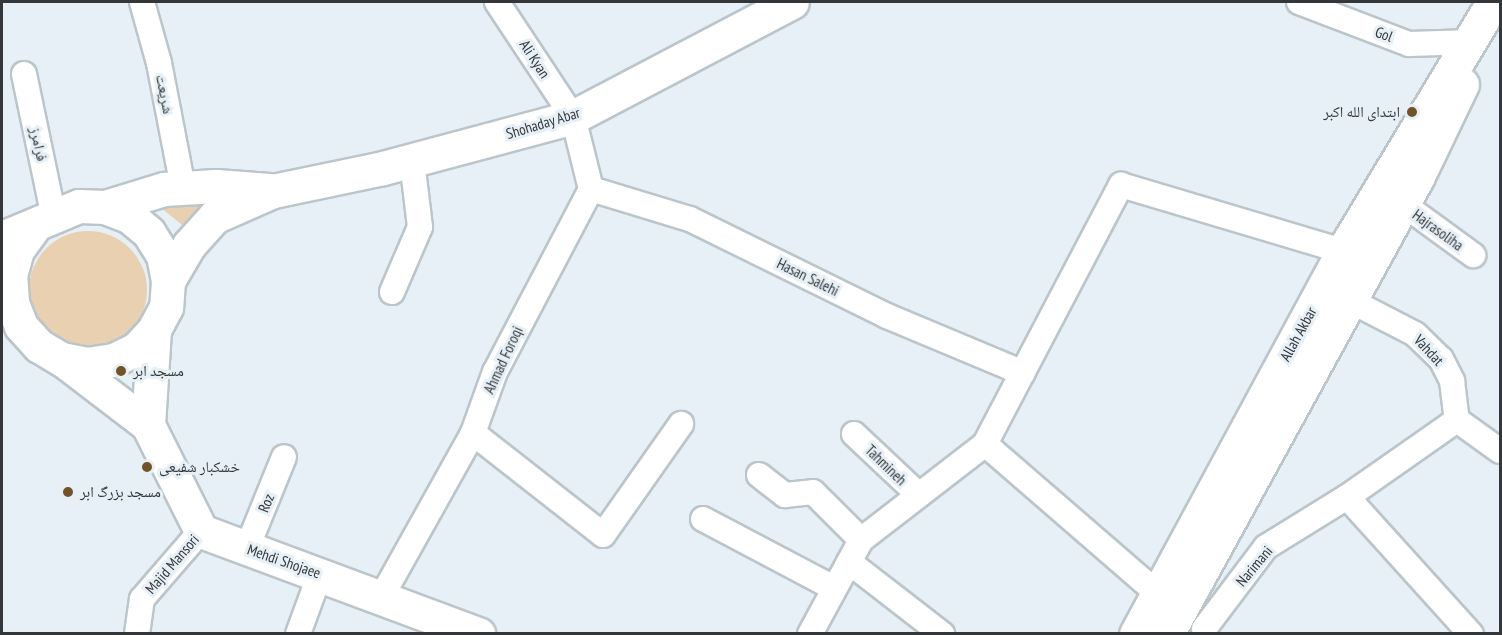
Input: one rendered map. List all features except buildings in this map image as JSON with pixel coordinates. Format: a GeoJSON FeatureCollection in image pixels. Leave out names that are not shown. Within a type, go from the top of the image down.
{"type":"FeatureCollection","features":[{"type":"Feature","properties":{"kind":"main road","name":"Shohaday Abar"},"geometry":{"type":"LineString","coordinates":[[273,191],[411,161],[573,117],[762,9],[792,2]]}},
{"type":"Feature","properties":{"kind":"main road","name":"Allah Akbar"},"geometry":{"type":"LineString","coordinates":[[1184,620],[1343,251],[1445,78],[1472,42],[1493,2]]}},
{"type":"Feature","properties":{"kind":"main road","name":"Allah Akbar"},"geometry":{"type":"LineString","coordinates":[[1136,633],[1184,620],[1349,300],[1403,204],[1459,96],[1472,42]]}},
{"type":"Feature","properties":{"kind":"main road"},"geometry":{"type":"LineString","coordinates":[[105,207],[164,189],[273,191]]}},
{"type":"Feature","properties":{"kind":"main road"},"geometry":{"type":"LineString","coordinates":[[168,281],[189,244],[214,217],[273,191]]}},
{"type":"Feature","properties":{"kind":"main road"},"geometry":{"type":"LineString","coordinates":[[2,238],[79,206],[105,207],[129,216],[149,233],[163,255],[168,281],[166,307],[154,330],[136,349],[113,360],[87,364],[61,359]]}},
{"type":"Feature","properties":{"kind":"main road"},"geometry":{"type":"LineString","coordinates":[[43,221],[17,250],[10,276],[11,321],[39,346],[61,359],[148,425],[201,531]]}},
{"type":"Feature","properties":{"kind":"main road"},"geometry":{"type":"LineString","coordinates":[[148,425],[154,330]]}},
{"type":"Feature","properties":{"kind":"main road","name":"Mehdi Shojaee"},"geometry":{"type":"LineString","coordinates":[[201,531],[382,596],[438,627],[478,633]]}},
{"type":"Feature","properties":{"kind":"street","name":"شریعت"},"geometry":{"type":"LineString","coordinates":[[142,2],[159,63],[183,188]]}},
{"type":"Feature","properties":{"kind":"street","name":"Ali Kyan"},"geometry":{"type":"LineString","coordinates":[[497,2],[573,117]]}},
{"type":"Feature","properties":{"kind":"street","name":"Gol"},"geometry":{"type":"LineString","coordinates":[[1299,2],[1409,44],[1472,42]]}},
{"type":"Feature","properties":{"kind":"street","name":"فرامرز"},"geometry":{"type":"LineString","coordinates":[[24,74],[43,221]]}},
{"type":"Feature","properties":{"kind":"street"},"geometry":{"type":"LineString","coordinates":[[573,117],[591,189]]}},
{"type":"Feature","properties":{"kind":"street"},"geometry":{"type":"LineString","coordinates":[[392,292],[420,227],[411,161]]}},
{"type":"Feature","properties":{"kind":"street"},"geometry":{"type":"LineString","coordinates":[[810,633],[861,540],[985,444],[1121,184],[1343,251]]}},
{"type":"Feature","properties":{"kind":"street","name":"Hasan Salehi"},"geometry":{"type":"LineString","coordinates":[[591,189],[690,219],[887,316],[1023,373]]}},
{"type":"Feature","properties":{"kind":"street","name":"Ahmad Foroqi"},"geometry":{"type":"LineString","coordinates":[[382,596],[473,433],[495,372],[591,189]]}},
{"type":"Feature","properties":{"kind":"street","name":"Hajrasoliha"},"geometry":{"type":"LineString","coordinates":[[1403,204],[1473,255]]}},
{"type":"Feature","properties":{"kind":"street","name":"Vahdat"},"geometry":{"type":"LineString","coordinates":[[1349,300],[1415,334],[1441,359],[1452,381],[1458,420]]}},
{"type":"Feature","properties":{"kind":"street"},"geometry":{"type":"LineString","coordinates":[[1458,420],[1500,451]]}},
{"type":"Feature","properties":{"kind":"street","name":"Narimani"},"geometry":{"type":"LineString","coordinates":[[1184,620],[1266,548],[1347,497],[1458,420]]}},
{"type":"Feature","properties":{"kind":"street"},"geometry":{"type":"LineString","coordinates":[[473,433],[603,534],[681,424]]}},
{"type":"Feature","properties":{"kind":"street","name":"Tahmineh"},"geometry":{"type":"LineString","coordinates":[[854,434],[919,495]]}},
{"type":"Feature","properties":{"kind":"street"},"geometry":{"type":"LineString","coordinates":[[985,444],[1184,620]]}},
{"type":"Feature","properties":{"kind":"street","name":"Roz"},"geometry":{"type":"LineString","coordinates":[[247,548],[284,457]]}},
{"type":"Feature","properties":{"kind":"street"},"geometry":{"type":"LineString","coordinates":[[759,475],[785,495],[813,492],[861,540]]}},
{"type":"Feature","properties":{"kind":"street"},"geometry":{"type":"LineString","coordinates":[[1347,497],[1460,630]]}},
{"type":"Feature","properties":{"kind":"street"},"geometry":{"type":"LineString","coordinates":[[703,519],[834,588]]}},
{"type":"Feature","properties":{"kind":"street","name":"Majid Mansori"},"geometry":{"type":"LineString","coordinates":[[137,633],[142,599],[201,531]]}},
{"type":"Feature","properties":{"kind":"street"},"geometry":{"type":"LineString","coordinates":[[849,562],[942,633]]}},
{"type":"Feature","properties":{"kind":"street"},"geometry":{"type":"LineString","coordinates":[[298,633],[320,574]]}},
{"type":"Feature","properties":{"kind":"shaded area"},"geometry":{"type":"Polygon","coordinates":[[[235,193],[188,236],[181,224],[155,203],[235,193]]]}},
{"type":"Feature","properties":{"kind":"shaded area"},"geometry":{"type":"Polygon","coordinates":[[[88,231],[111,235],[130,248],[143,267],[147,290],[143,313],[130,332],[111,345],[88,349],[65,345],[46,332],[33,313],[29,290],[33,267],[46,248],[65,235],[88,231]]]}},
{"type":"Feature","properties":{"kind":"place","name":"ابتدای الله اکبر"},"geometry":{"type":"Point","coordinates":[1412,112]}},
{"type":"Feature","properties":{"kind":"place","name":"مسجد ابر"},"geometry":{"type":"Point","coordinates":[121,371]}},
{"type":"Feature","properties":{"kind":"place","name":"خشکبار شفیعی"},"geometry":{"type":"Point","coordinates":[147,467]}},
{"type":"Feature","properties":{"kind":"place","name":"مسجد بزرگ ابر"},"geometry":{"type":"Point","coordinates":[68,492]}}]}
